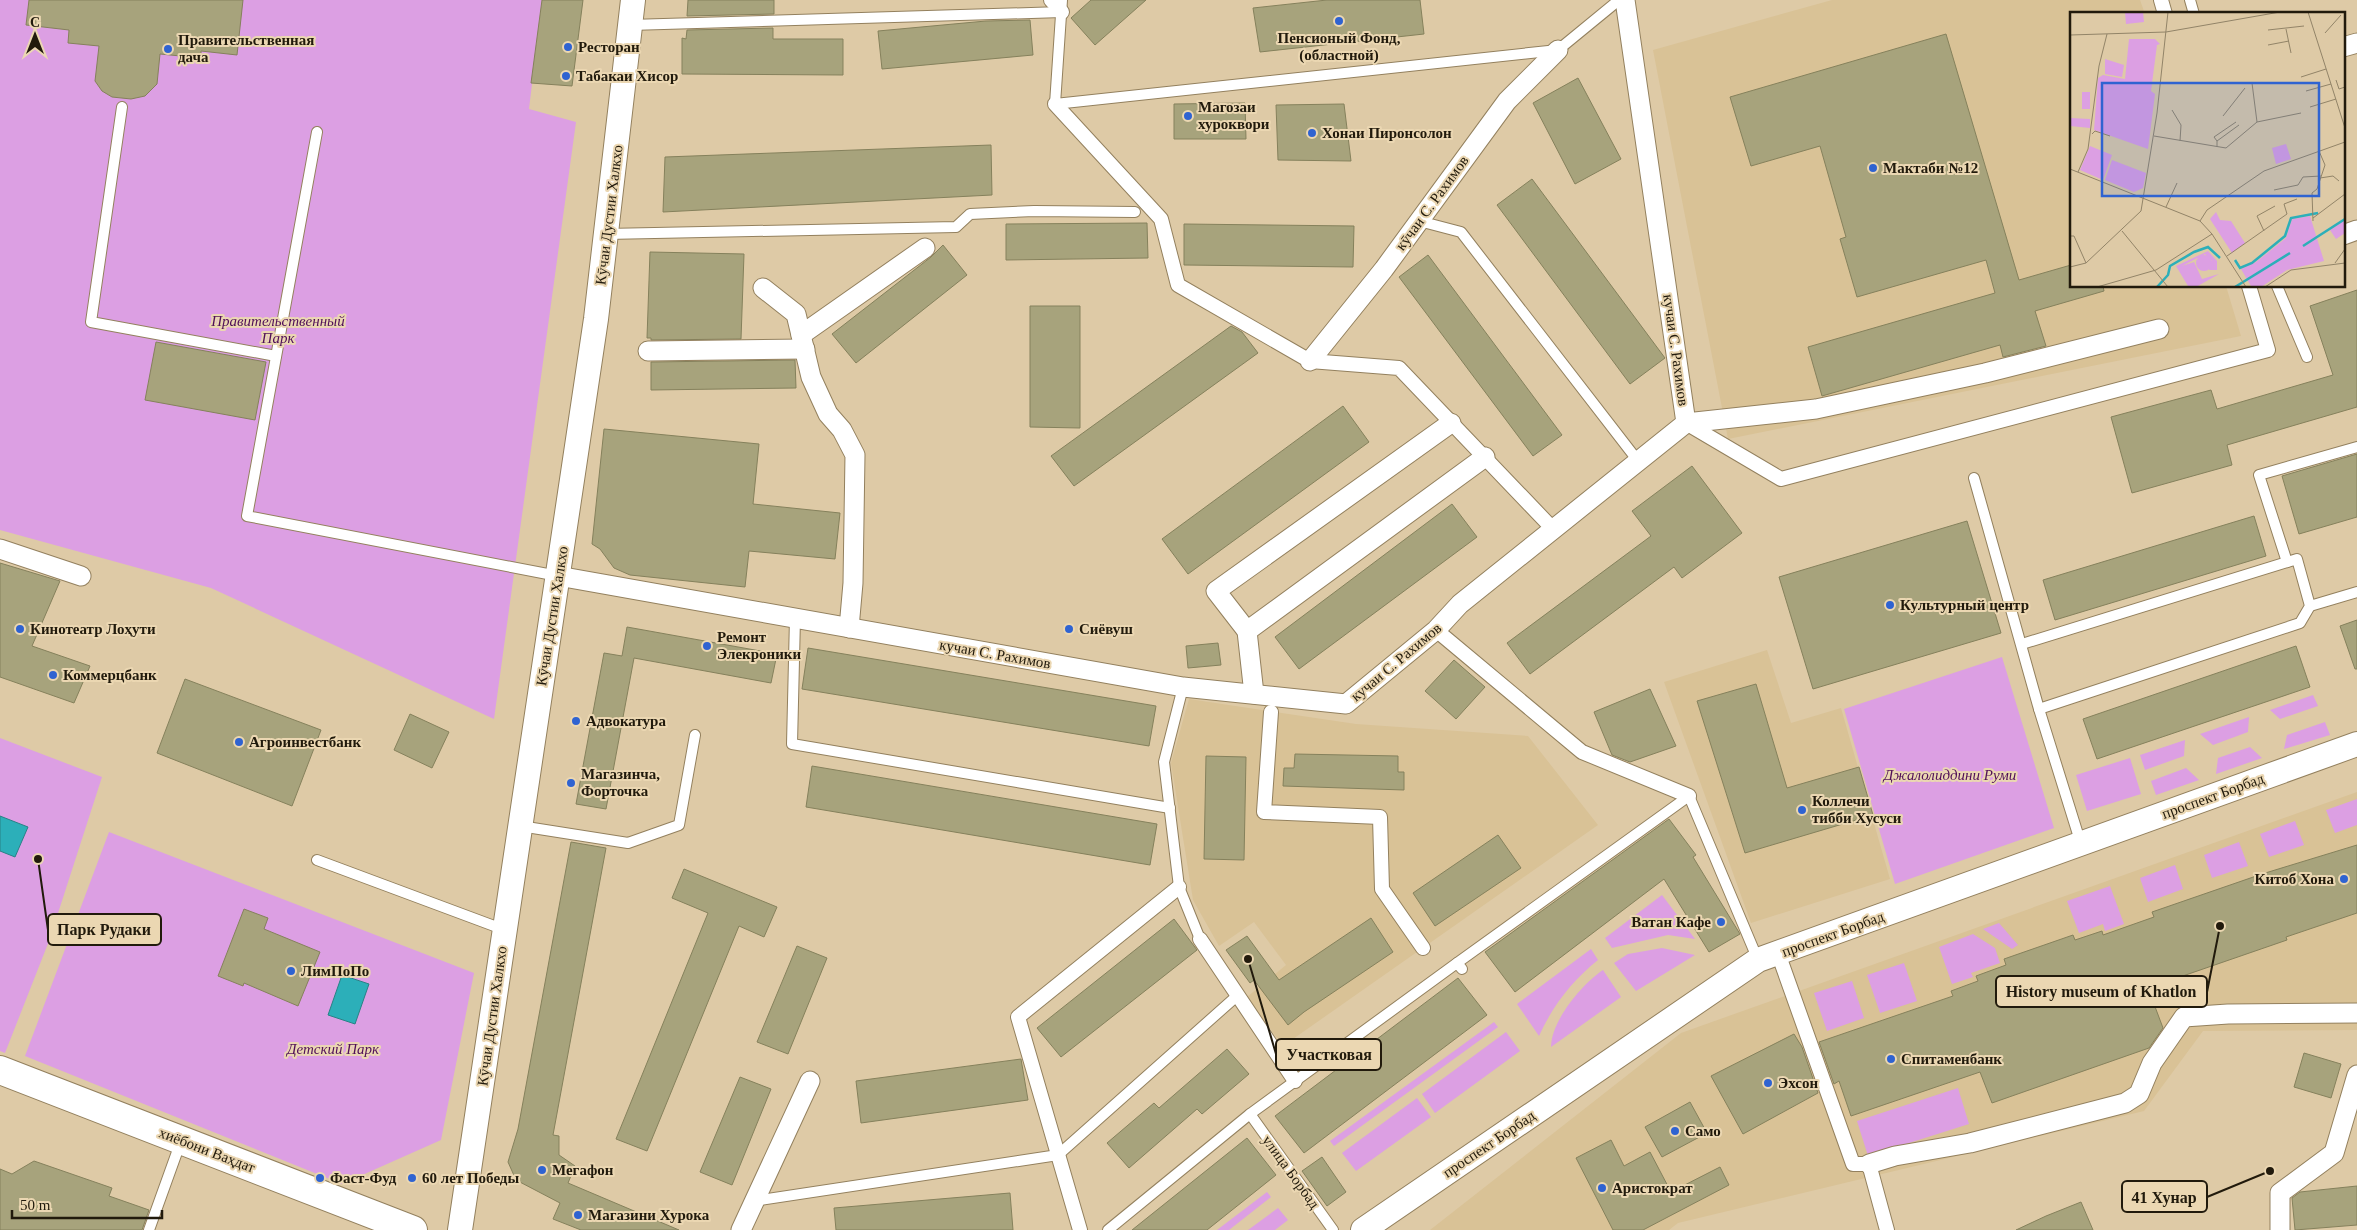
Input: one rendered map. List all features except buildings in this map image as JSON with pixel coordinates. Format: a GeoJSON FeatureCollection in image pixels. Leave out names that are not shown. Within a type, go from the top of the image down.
{"type":"FeatureCollection","features":[{"type":"Feature","properties":{"kind":"main road","name":"хиёбони Ваҳдат"},"geometry":{"type":"LineString","coordinates":[[0,1070],[413,1230]]}},
{"type":"Feature","properties":{"kind":"street","name":"Кӯчаи Дустии Халкхо"},"geometry":{"type":"LineString","coordinates":[[460,1230],[596,319],[633,0]]}},
{"type":"Feature","properties":{"kind":"street"},"geometry":{"type":"LineString","coordinates":[[1051,0],[1062,6]]}},
{"type":"Feature","properties":{"kind":"street","name":"кучаи С. Рахимов"},"geometry":{"type":"LineString","coordinates":[[558,576],[1183,687],[1346,704],[1436,630],[1460,604],[1686,423],[1625,0]]}},
{"type":"Feature","properties":{"kind":"street"},"geometry":{"type":"LineString","coordinates":[[2344,48],[2357,43]]}},
{"type":"Feature","properties":{"kind":"street","name":"кӯчаи С. Рахимов"},"geometry":{"type":"LineString","coordinates":[[1310,361],[1419,221],[1507,101],[1558,50]]}},
{"type":"Feature","properties":{"kind":"street"},"geometry":{"type":"LineString","coordinates":[[1055,104],[1161,219],[1178,285],[1310,361],[1399,368],[1553,529]]}},
{"type":"Feature","properties":{"kind":"street"},"geometry":{"type":"LineString","coordinates":[[2344,234],[2357,230]]}},
{"type":"Feature","properties":{"kind":"street"},"geometry":{"type":"LineString","coordinates":[[648,351],[803,342],[925,248]]}},
{"type":"Feature","properties":{"kind":"street"},"geometry":{"type":"LineString","coordinates":[[763,288],[796,314],[811,377],[828,414],[842,430],[855,455],[853,583],[848,628]]}},
{"type":"Feature","properties":{"kind":"street"},"geometry":{"type":"LineString","coordinates":[[1686,423],[1781,479],[2268,350],[2250,288]]}},
{"type":"Feature","properties":{"kind":"street"},"geometry":{"type":"LineString","coordinates":[[1686,423],[1816,409],[1985,373],[2159,329]]}},
{"type":"Feature","properties":{"kind":"street"},"geometry":{"type":"LineString","coordinates":[[1254,694],[1247,631],[1216,591],[1451,423]]}},
{"type":"Feature","properties":{"kind":"street"},"geometry":{"type":"LineString","coordinates":[[1247,631],[1485,458]]}},
{"type":"Feature","properties":{"kind":"street"},"geometry":{"type":"LineString","coordinates":[[0,549],[81,576]]}},
{"type":"Feature","properties":{"kind":"street"},"geometry":{"type":"LineString","coordinates":[[1436,630],[1582,752],[1689,796]]}},
{"type":"Feature","properties":{"kind":"street"},"geometry":{"type":"LineString","coordinates":[[1271,712],[1264,812],[1380,817],[1382,889],[1424,948]]}},
{"type":"Feature","properties":{"kind":"street","name":"проспект Борбад"},"geometry":{"type":"LineString","coordinates":[[1364,1230],[1768,957],[2357,744]]}},
{"type":"Feature","properties":{"kind":"street"},"geometry":{"type":"LineString","coordinates":[[1080,1230],[1018,1017],[1179,887]]}},
{"type":"Feature","properties":{"kind":"street"},"geometry":{"type":"LineString","coordinates":[[1200,939],[1295,1081]]}},
{"type":"Feature","properties":{"kind":"street"},"geometry":{"type":"LineString","coordinates":[[1768,957],[1853,1164],[1869,1164],[1895,1156],[1970,1143],[2125,1103],[2138,1094],[2152,1063],[2184,1017],[2228,1014],[2357,1013]]}},
{"type":"Feature","properties":{"kind":"street"},"geometry":{"type":"LineString","coordinates":[[2280,1230],[2280,1193],[2334,1153],[2357,1075]]}},
{"type":"Feature","properties":{"kind":"street"},"geometry":{"type":"LineString","coordinates":[[741,1230],[810,1081]]}},
{"type":"Feature","properties":{"kind":"street"},"geometry":{"type":"LineString","coordinates":[[1869,1164],[1887,1230]]}},
{"type":"Feature","properties":{"kind":"lane"},"geometry":{"type":"LineString","coordinates":[[630,24],[1062,6],[1055,104],[1558,50],[1619,0]]}},
{"type":"Feature","properties":{"kind":"lane"},"geometry":{"type":"LineString","coordinates":[[122,107],[91,322],[276,356]]}},
{"type":"Feature","properties":{"kind":"lane"},"geometry":{"type":"LineString","coordinates":[[317,132],[247,516],[543,571],[558,576]]}},
{"type":"Feature","properties":{"kind":"lane"},"geometry":{"type":"LineString","coordinates":[[606,234],[956,227],[970,214],[1034,211],[1135,212]]}},
{"type":"Feature","properties":{"kind":"lane"},"geometry":{"type":"LineString","coordinates":[[1419,221],[1461,232],[1638,462]]}},
{"type":"Feature","properties":{"kind":"lane"},"geometry":{"type":"LineString","coordinates":[[2279,288],[2307,357]]}},
{"type":"Feature","properties":{"kind":"lane"},"geometry":{"type":"LineString","coordinates":[[2287,562],[2259,475],[2357,447]]}},
{"type":"Feature","properties":{"kind":"lane"},"geometry":{"type":"LineString","coordinates":[[1974,478],[2081,844]]}},
{"type":"Feature","properties":{"kind":"lane"},"geometry":{"type":"LineString","coordinates":[[2022,644],[2297,559],[2310,606]]}},
{"type":"Feature","properties":{"kind":"lane"},"geometry":{"type":"LineString","coordinates":[[2040,709],[2300,623],[2310,606],[2357,592]]}},
{"type":"Feature","properties":{"kind":"lane"},"geometry":{"type":"LineString","coordinates":[[795,618],[792,744],[1170,808]]}},
{"type":"Feature","properties":{"kind":"lane"},"geometry":{"type":"LineString","coordinates":[[1183,687],[1164,762],[1179,887],[1200,939]]}},
{"type":"Feature","properties":{"kind":"lane"},"geometry":{"type":"LineString","coordinates":[[520,826],[628,843],[679,825],[695,735]]}},
{"type":"Feature","properties":{"kind":"lane"},"geometry":{"type":"LineString","coordinates":[[1108,1230],[1250,1114],[1459,966],[1689,796],[1768,957]]}},
{"type":"Feature","properties":{"kind":"lane"},"geometry":{"type":"LineString","coordinates":[[317,860],[505,930]]}},
{"type":"Feature","properties":{"kind":"lane"},"geometry":{"type":"LineString","coordinates":[[754,1201],[1058,1155],[1238,995]]}},
{"type":"Feature","properties":{"kind":"lane","name":"улица Борбад"},"geometry":{"type":"LineString","coordinates":[[1250,1114],[1333,1230]]}},
{"type":"Feature","properties":{"kind":"lane"},"geometry":{"type":"LineString","coordinates":[[149,1230],[181,1140]]}},
{"type":"Feature","properties":{"kind":"shaded area","name":"Мактаби №12"},"geometry":{"type":"Polygon","coordinates":[[[1832,0],[2140,0],[2144,12],[2070,12],[2070,288],[2227,288],[2241,336],[1728,439],[1653,50],[1832,0]]]}},
{"type":"Feature","properties":{"kind":"shaded area"},"geometry":{"type":"Polygon","coordinates":[[[1767,650],[1791,723],[1841,708],[1890,879],[1751,923],[1664,682],[1767,650]]]}},
{"type":"Feature","properties":{"kind":"shaded area"},"geometry":{"type":"Polygon","coordinates":[[[1189,699],[1356,724],[1528,736],[1598,825],[1283,1046],[1247,997],[1286,965],[1254,922],[1219,946],[1193,900],[1171,763],[1189,699]]]}},
{"type":"Feature","properties":{"kind":"shaded area"},"geometry":{"type":"Polygon","coordinates":[[[2357,792],[2357,1030],[2203,1031],[2144,1111],[1678,1223],[1669,1230],[1430,1230],[1681,1033],[2357,792]]]}},
{"type":"Feature","properties":{"kind":"green space","name":"Правительственный Парк"},"geometry":{"type":"Polygon","coordinates":[[[0,0],[542,0],[529,109],[576,122],[494,719],[211,588],[0,530],[0,0]]]}},
{"type":"Feature","properties":{"kind":"green space","name":"Джалолиддини Руми"},"geometry":{"type":"Polygon","coordinates":[[[2002,657],[2054,828],[1895,884],[1844,709],[2002,657]]]}},
{"type":"Feature","properties":{"kind":"green space"},"geometry":{"type":"Polygon","coordinates":[[[2313,695],[2318,706],[2280,719],[2270,710],[2313,695]]]}},
{"type":"Feature","properties":{"kind":"green space"},"geometry":{"type":"Polygon","coordinates":[[[2249,717],[2248,732],[2213,745],[2200,734],[2249,717]]]}},
{"type":"Feature","properties":{"kind":"green space"},"geometry":{"type":"Polygon","coordinates":[[[2325,722],[2330,735],[2284,749],[2287,735],[2325,722]]]}},
{"type":"Feature","properties":{"kind":"green space"},"geometry":{"type":"Polygon","coordinates":[[[0,738],[102,777],[49,941],[5,1053],[0,1051],[0,738]]]}},
{"type":"Feature","properties":{"kind":"green space"},"geometry":{"type":"Polygon","coordinates":[[[2185,740],[2184,756],[2145,770],[2140,755],[2185,740]]]}},
{"type":"Feature","properties":{"kind":"green space"},"geometry":{"type":"Polygon","coordinates":[[[2250,747],[2262,758],[2216,774],[2218,758],[2250,747]]]}},
{"type":"Feature","properties":{"kind":"green space"},"geometry":{"type":"Polygon","coordinates":[[[2130,758],[2141,794],[2087,811],[2076,775],[2130,758]]]}},
{"type":"Feature","properties":{"kind":"green space"},"geometry":{"type":"Polygon","coordinates":[[[2186,768],[2199,780],[2156,795],[2151,781],[2186,768]]]}},
{"type":"Feature","properties":{"kind":"green space"},"geometry":{"type":"Polygon","coordinates":[[[2357,799],[2357,825],[2335,833],[2326,810],[2357,799]]]}},
{"type":"Feature","properties":{"kind":"green space"},"geometry":{"type":"Polygon","coordinates":[[[2295,821],[2304,845],[2269,857],[2260,834],[2295,821]]]}},
{"type":"Feature","properties":{"kind":"green space","name":"Детский Парк"},"geometry":{"type":"Polygon","coordinates":[[[109,832],[474,973],[441,1140],[342,1184],[25,1056],[109,832]]]}},
{"type":"Feature","properties":{"kind":"green space"},"geometry":{"type":"Polygon","coordinates":[[[2239,842],[2248,866],[2212,878],[2204,855],[2239,842]]]}},
{"type":"Feature","properties":{"kind":"green space"},"geometry":{"type":"Polygon","coordinates":[[[2175,865],[2183,889],[2148,902],[2140,878],[2175,865]]]}},
{"type":"Feature","properties":{"kind":"green space"},"geometry":{"type":"Polygon","coordinates":[[[2110,886],[2124,924],[2105,931],[2103,924],[2079,933],[2067,901],[2110,886]]]}},
{"type":"Feature","properties":{"kind":"green space"},"geometry":{"type":"Polygon","coordinates":[[[1662,895],[1695,939],[1668,935],[1612,948],[1605,938],[1662,895]]]}},
{"type":"Feature","properties":{"kind":"green space"},"geometry":{"type":"Polygon","coordinates":[[[1999,923],[2018,945],[2012,949],[1983,929],[1999,923]]]}},
{"type":"Feature","properties":{"kind":"green space"},"geometry":{"type":"Polygon","coordinates":[[[1973,934],[1995,948],[2000,963],[1971,973],[1973,977],[1952,984],[1939,947],[1973,934]]]}},
{"type":"Feature","properties":{"kind":"green space"},"geometry":{"type":"Polygon","coordinates":[[[1662,948],[1695,955],[1636,991],[1614,963],[1628,954],[1662,948]]]}},
{"type":"Feature","properties":{"kind":"green space"},"geometry":{"type":"Polygon","coordinates":[[[1591,949],[1598,960],[1564,994],[1550,1014],[1539,1036],[1517,1004],[1591,949]]]}},
{"type":"Feature","properties":{"kind":"green space"},"geometry":{"type":"Polygon","coordinates":[[[1904,963],[1917,1001],[1880,1013],[1867,975],[1904,963]]]}},
{"type":"Feature","properties":{"kind":"green space"},"geometry":{"type":"Polygon","coordinates":[[[1603,970],[1621,997],[1551,1047],[1556,1026],[1569,1004],[1586,984],[1603,970]]]}},
{"type":"Feature","properties":{"kind":"green space"},"geometry":{"type":"Polygon","coordinates":[[[1852,981],[1864,1018],[1827,1031],[1814,993],[1852,981]]]}},
{"type":"Feature","properties":{"kind":"green space"},"geometry":{"type":"Polygon","coordinates":[[[1494,1022],[1498,1027],[1334,1146],[1330,1141],[1494,1022]]]}},
{"type":"Feature","properties":{"kind":"green space"},"geometry":{"type":"Polygon","coordinates":[[[1506,1032],[1520,1051],[1435,1113],[1422,1094],[1506,1032]]]}},
{"type":"Feature","properties":{"kind":"green space"},"geometry":{"type":"Polygon","coordinates":[[[1958,1088],[1969,1124],[1868,1156],[1857,1121],[1958,1088]]]}},
{"type":"Feature","properties":{"kind":"green space"},"geometry":{"type":"Polygon","coordinates":[[[1417,1098],[1431,1117],[1356,1171],[1342,1153],[1417,1098]]]}},
{"type":"Feature","properties":{"kind":"green space"},"geometry":{"type":"Polygon","coordinates":[[[1267,1192],[1271,1197],[1229,1230],[1217,1230],[1267,1192]]]}},
{"type":"Feature","properties":{"kind":"green space"},"geometry":{"type":"Polygon","coordinates":[[[1278,1208],[1288,1220],[1275,1230],[1248,1230],[1278,1208]]]}},
{"type":"Feature","properties":{"kind":"water"},"geometry":{"type":"Polygon","coordinates":[[[0,816],[28,827],[15,857],[0,851],[0,816]]]}},
{"type":"Feature","properties":{"kind":"water"},"geometry":{"type":"Polygon","coordinates":[[[342,975],[369,984],[355,1024],[328,1015],[342,975]]]}},
{"type":"Feature","properties":{"kind":"place","name":"Пенсионый Фонд, (областной)"},"geometry":{"type":"Point","coordinates":[1339,21]}},
{"type":"Feature","properties":{"kind":"place","name":"Ресторан"},"geometry":{"type":"Point","coordinates":[568,47]}},
{"type":"Feature","properties":{"kind":"place","name":"Правительственная дача"},"geometry":{"type":"Point","coordinates":[168,49]}},
{"type":"Feature","properties":{"kind":"place","name":"Табакаи Хисор"},"geometry":{"type":"Point","coordinates":[566,76]}},
{"type":"Feature","properties":{"kind":"place","name":"Магозаи хуроквори"},"geometry":{"type":"Point","coordinates":[1188,116]}},
{"type":"Feature","properties":{"kind":"place","name":"Хонаи Пиронсолон"},"geometry":{"type":"Point","coordinates":[1312,133]}},
{"type":"Feature","properties":{"kind":"place","name":"Мактаби №12"},"geometry":{"type":"Point","coordinates":[1873,168]}},
{"type":"Feature","properties":{"kind":"place","name":"Культурный центр"},"geometry":{"type":"Point","coordinates":[1890,605]}},
{"type":"Feature","properties":{"kind":"place","name":"Кинотеатр Лоҳути"},"geometry":{"type":"Point","coordinates":[20,629]}},
{"type":"Feature","properties":{"kind":"place","name":"Сиёвуш"},"geometry":{"type":"Point","coordinates":[1069,629]}},
{"type":"Feature","properties":{"kind":"place","name":"Ремонт Элекроники"},"geometry":{"type":"Point","coordinates":[707,646]}},
{"type":"Feature","properties":{"kind":"place","name":"Коммерцбанк"},"geometry":{"type":"Point","coordinates":[53,675]}},
{"type":"Feature","properties":{"kind":"place","name":"Адвокатура"},"geometry":{"type":"Point","coordinates":[576,721]}},
{"type":"Feature","properties":{"kind":"place","name":"Агроинвестбанк"},"geometry":{"type":"Point","coordinates":[239,742]}},
{"type":"Feature","properties":{"kind":"place","name":"Магазинча, Форточка"},"geometry":{"type":"Point","coordinates":[571,783]}},
{"type":"Feature","properties":{"kind":"place","name":"Коллечи тибби Хусуси"},"geometry":{"type":"Point","coordinates":[1802,810]}},
{"type":"Feature","properties":{"kind":"place","name":"Парк Рудаки"},"geometry":{"type":"Point","coordinates":[38,859]}},
{"type":"Feature","properties":{"kind":"place","name":"Китоб Хона"},"geometry":{"type":"Point","coordinates":[2344,879]}},
{"type":"Feature","properties":{"kind":"place","name":"Ватан Кафе"},"geometry":{"type":"Point","coordinates":[1721,922]}},
{"type":"Feature","properties":{"kind":"place","name":"History museum of Khatlon"},"geometry":{"type":"Point","coordinates":[2220,926]}},
{"type":"Feature","properties":{"kind":"place","name":"Участковая"},"geometry":{"type":"Point","coordinates":[1248,959]}},
{"type":"Feature","properties":{"kind":"place","name":"ЛимПоПо"},"geometry":{"type":"Point","coordinates":[291,971]}},
{"type":"Feature","properties":{"kind":"place","name":"Спитаменбанк"},"geometry":{"type":"Point","coordinates":[1891,1059]}},
{"type":"Feature","properties":{"kind":"place","name":"Эхсон"},"geometry":{"type":"Point","coordinates":[1768,1083]}},
{"type":"Feature","properties":{"kind":"place","name":"Само"},"geometry":{"type":"Point","coordinates":[1675,1131]}},
{"type":"Feature","properties":{"kind":"place","name":"Мегафон"},"geometry":{"type":"Point","coordinates":[542,1170]}},
{"type":"Feature","properties":{"kind":"place","name":"41 Хунар"},"geometry":{"type":"Point","coordinates":[2270,1171]}},
{"type":"Feature","properties":{"kind":"place","name":"Фаст-Фуд"},"geometry":{"type":"Point","coordinates":[320,1178]}},
{"type":"Feature","properties":{"kind":"place","name":"60 лет Победы"},"geometry":{"type":"Point","coordinates":[412,1178]}},
{"type":"Feature","properties":{"kind":"place","name":"Аристократ"},"geometry":{"type":"Point","coordinates":[1602,1188]}},
{"type":"Feature","properties":{"kind":"place","name":"Магазини Хурока"},"geometry":{"type":"Point","coordinates":[578,1215]}}]}
